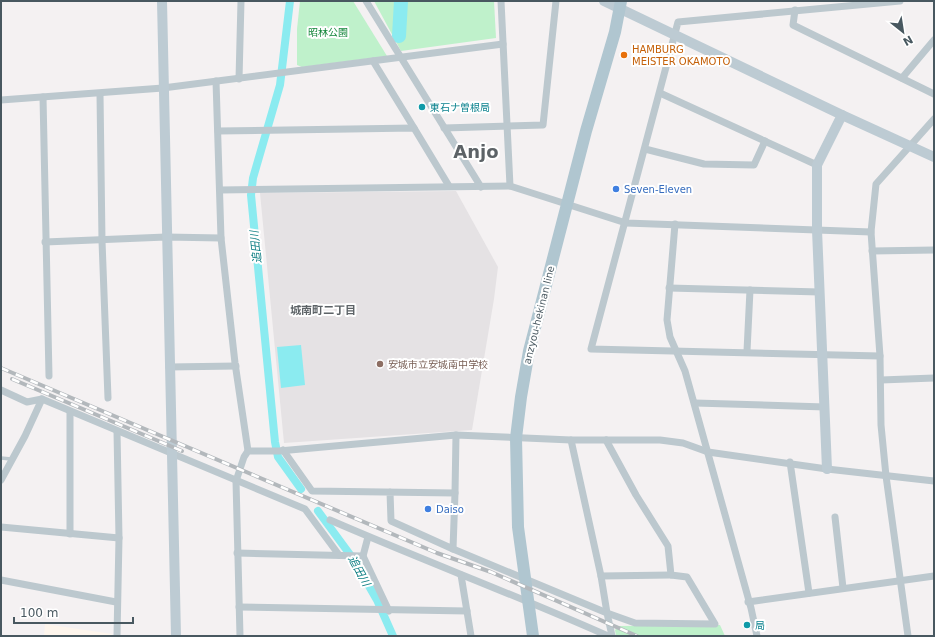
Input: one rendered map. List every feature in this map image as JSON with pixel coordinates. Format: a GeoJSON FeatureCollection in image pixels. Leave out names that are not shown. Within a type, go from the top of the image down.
{"type":"FeatureCollection","features":[{"type":"Feature","properties":{"kind":"main road","name":"anzyou-hekinan line"},"geometry":{"type":"LineString","coordinates":[[533,636],[518,527],[516,438],[521,397],[528,351],[615,32],[620,5]]}},
{"type":"Feature","properties":{"kind":"street"},"geometry":{"type":"LineString","coordinates":[[162,1],[166,237],[176,636]]}},
{"type":"Feature","properties":{"kind":"street"},"geometry":{"type":"LineString","coordinates":[[239,79],[241,1]]}},
{"type":"Feature","properties":{"kind":"street"},"geometry":{"type":"LineString","coordinates":[[366,1],[481,187]]}},
{"type":"Feature","properties":{"kind":"street"},"geometry":{"type":"LineString","coordinates":[[501,1],[510,186]]}},
{"type":"Feature","properties":{"kind":"street"},"geometry":{"type":"LineString","coordinates":[[444,128],[543,125],[556,1]]}},
{"type":"Feature","properties":{"kind":"street"},"geometry":{"type":"LineString","coordinates":[[604,1],[620,5],[674,34],[842,116],[911,145],[934,157]]}},
{"type":"Feature","properties":{"kind":"street"},"geometry":{"type":"LineString","coordinates":[[880,356],[747,351],[591,349],[626,223],[678,22],[795,10],[810,5],[900,1]]}},
{"type":"Feature","properties":{"kind":"street"},"geometry":{"type":"LineString","coordinates":[[795,10],[793,25],[934,94]]}},
{"type":"Feature","properties":{"kind":"street"},"geometry":{"type":"LineString","coordinates":[[902,78],[934,40]]}},
{"type":"Feature","properties":{"kind":"street"},"geometry":{"type":"LineString","coordinates":[[1,100],[100,94],[163,88],[503,44]]}},
{"type":"Feature","properties":{"kind":"street"},"geometry":{"type":"LineString","coordinates":[[372,61],[449,186]]}},
{"type":"Feature","properties":{"kind":"street"},"geometry":{"type":"LineString","coordinates":[[216,81],[221,238],[236,366],[248,451],[244,457],[236,481],[240,636]]}},
{"type":"Feature","properties":{"kind":"street"},"geometry":{"type":"LineString","coordinates":[[660,93],[818,165]]}},
{"type":"Feature","properties":{"kind":"street"},"geometry":{"type":"LineString","coordinates":[[100,94],[102,241],[108,398]]}},
{"type":"Feature","properties":{"kind":"street"},"geometry":{"type":"LineString","coordinates":[[43,97],[49,376]]}},
{"type":"Feature","properties":{"kind":"street"},"geometry":{"type":"LineString","coordinates":[[827,469],[817,230],[818,165],[842,116]]}},
{"type":"Feature","properties":{"kind":"street"},"geometry":{"type":"LineString","coordinates":[[908,636],[886,476],[881,425],[880,356],[871,232],[876,184],[934,119]]}},
{"type":"Feature","properties":{"kind":"street"},"geometry":{"type":"LineString","coordinates":[[218,131],[414,128]]}},
{"type":"Feature","properties":{"kind":"street"},"geometry":{"type":"LineString","coordinates":[[645,149],[704,164],[754,165],[765,141]]}},
{"type":"Feature","properties":{"kind":"street"},"geometry":{"type":"LineString","coordinates":[[220,190],[510,186],[626,223],[871,232]]}},
{"type":"Feature","properties":{"kind":"street"},"geometry":{"type":"LineString","coordinates":[[675,224],[669,288],[668,320],[670,337],[685,371],[695,404],[757,636]]}},
{"type":"Feature","properties":{"kind":"street"},"geometry":{"type":"LineString","coordinates":[[45,242],[102,241],[166,237],[221,238]]}},
{"type":"Feature","properties":{"kind":"street"},"geometry":{"type":"LineString","coordinates":[[872,251],[934,250]]}},
{"type":"Feature","properties":{"kind":"street"},"geometry":{"type":"LineString","coordinates":[[669,288],[820,292]]}},
{"type":"Feature","properties":{"kind":"street"},"geometry":{"type":"LineString","coordinates":[[747,351],[750,290]]}},
{"type":"Feature","properties":{"kind":"street"},"geometry":{"type":"LineString","coordinates":[[169,367],[236,366]]}},
{"type":"Feature","properties":{"kind":"street"},"geometry":{"type":"LineString","coordinates":[[881,380],[934,378]]}},
{"type":"Feature","properties":{"kind":"street"},"geometry":{"type":"LineString","coordinates":[[1,390],[27,402],[42,399],[305,509],[339,555]]}},
{"type":"Feature","properties":{"kind":"street"},"geometry":{"type":"LineString","coordinates":[[1,480],[11,459],[25,436],[42,399]]}},
{"type":"Feature","properties":{"kind":"street"},"geometry":{"type":"LineString","coordinates":[[695,404],[825,407]]}},
{"type":"Feature","properties":{"kind":"street"},"geometry":{"type":"LineString","coordinates":[[70,412],[70,534]]}},
{"type":"Feature","properties":{"kind":"street"},"geometry":{"type":"LineString","coordinates":[[117,431],[119,538],[116,602],[117,636]]}},
{"type":"Feature","properties":{"kind":"street"},"geometry":{"type":"LineString","coordinates":[[453,549],[456,435]]}},
{"type":"Feature","properties":{"kind":"street"},"geometry":{"type":"LineString","coordinates":[[248,451],[278,450],[456,435],[571,440],[660,440],[683,443],[708,452],[790,462],[827,469],[934,480]]}},
{"type":"Feature","properties":{"kind":"street"},"geometry":{"type":"LineString","coordinates":[[571,440],[601,576],[612,636]]}},
{"type":"Feature","properties":{"kind":"street"},"geometry":{"type":"LineString","coordinates":[[606,440],[636,496],[668,546],[671,575]]}},
{"type":"Feature","properties":{"kind":"street"},"geometry":{"type":"LineString","coordinates":[[278,450],[312,491],[455,493]]}},
{"type":"Feature","properties":{"kind":"street"},"geometry":{"type":"LineString","coordinates":[[790,462],[809,593]]}},
{"type":"Feature","properties":{"kind":"street"},"geometry":{"type":"LineString","coordinates":[[390,492],[391,521],[453,549],[607,613],[635,623],[714,624],[687,577],[671,575],[601,576]]}},
{"type":"Feature","properties":{"kind":"street"},"geometry":{"type":"LineString","coordinates":[[835,517],[843,588]]}},
{"type":"Feature","properties":{"kind":"street"},"geometry":{"type":"LineString","coordinates":[[330,520],[461,575],[528,600],[608,636]]}},
{"type":"Feature","properties":{"kind":"street"},"geometry":{"type":"LineString","coordinates":[[1,527],[119,538]]}},
{"type":"Feature","properties":{"kind":"street"},"geometry":{"type":"LineString","coordinates":[[368,536],[363,556],[384,611]]}},
{"type":"Feature","properties":{"kind":"street"},"geometry":{"type":"LineString","coordinates":[[237,553],[363,556]]}},
{"type":"Feature","properties":{"kind":"street"},"geometry":{"type":"LineString","coordinates":[[461,575],[471,636]]}},
{"type":"Feature","properties":{"kind":"street"},"geometry":{"type":"LineString","coordinates":[[748,602],[934,576]]}},
{"type":"Feature","properties":{"kind":"street"},"geometry":{"type":"LineString","coordinates":[[1,580],[116,602]]}},
{"type":"Feature","properties":{"kind":"street"},"geometry":{"type":"LineString","coordinates":[[239,607],[384,611],[468,611]]}},
{"type":"Feature","properties":{"kind":"lane"},"geometry":{"type":"LineString","coordinates":[[1,458],[11,459]]}},
{"type":"Feature","properties":{"kind":"shaded area","name":"安城市立安城南中学校"},"geometry":{"type":"Polygon","coordinates":[[[456,191],[498,267],[472,430],[284,443],[260,193],[456,191]]]}},
{"type":"Feature","properties":{"kind":"shaded area"},"geometry":{"type":"Polygon","coordinates":[[[45,624],[112,634],[112,636],[44,636],[45,624]]]}},
{"type":"Feature","properties":{"kind":"green space","name":"昭林公園"},"geometry":{"type":"Polygon","coordinates":[[[300,1],[353,1],[387,56],[302,67],[297,65],[297,29],[300,1]]]}},
{"type":"Feature","properties":{"kind":"green space"},"geometry":{"type":"Polygon","coordinates":[[[374,1],[494,1],[496,38],[401,51],[374,1]]]}},
{"type":"Feature","properties":{"kind":"green space"},"geometry":{"type":"Polygon","coordinates":[[[720,625],[725,636],[616,636],[615,630],[619,626],[720,625]]]}},
{"type":"Feature","properties":{"kind":"water"},"geometry":{"type":"Polygon","coordinates":[[[301,345],[305,385],[281,388],[277,347],[301,345]]]}},
{"type":"Feature","properties":{"kind":"waterway","name":"追田川"},"geometry":{"type":"LineString","coordinates":[[290,1],[280,85],[253,178],[251,195],[275,442],[278,457],[301,489]]}},
{"type":"Feature","properties":{"kind":"waterway"},"geometry":{"type":"LineString","coordinates":[[399,36],[401,1]]}},
{"type":"Feature","properties":{"kind":"waterway","name":"追田川"},"geometry":{"type":"LineString","coordinates":[[318,511],[354,560],[377,600],[393,636]]}},
{"type":"Feature","properties":{"kind":"railway"},"geometry":{"type":"LineString","coordinates":[[1,368],[437,553],[491,572],[637,636]]}},
{"type":"Feature","properties":{"kind":"railway"},"geometry":{"type":"LineString","coordinates":[[12,379],[182,451]]}},
{"type":"Feature","properties":{"kind":"place","name":"HAMBURG MEISTER OKAMOTO"},"geometry":{"type":"Point","coordinates":[624,55]}},
{"type":"Feature","properties":{"kind":"place","name":"東石ナ曽根局"},"geometry":{"type":"Point","coordinates":[422,107]}},
{"type":"Feature","properties":{"kind":"place","name":"Seven-Eleven"},"geometry":{"type":"Point","coordinates":[616,189]}},
{"type":"Feature","properties":{"kind":"place","name":"安城市立安城南中学校"},"geometry":{"type":"Point","coordinates":[380,364]}},
{"type":"Feature","properties":{"kind":"place","name":"Daiso"},"geometry":{"type":"Point","coordinates":[428,509]}},
{"type":"Feature","properties":{"kind":"place","name":"局"},"geometry":{"type":"Point","coordinates":[747,625]}},
{"type":"Feature","properties":{"kind":"district","name":"Anjo"},"geometry":{"type":"Point","coordinates":[476,151]}},
{"type":"Feature","properties":{"kind":"district","name":"城南町二丁目"},"geometry":{"type":"Point","coordinates":[323,310]}}]}
